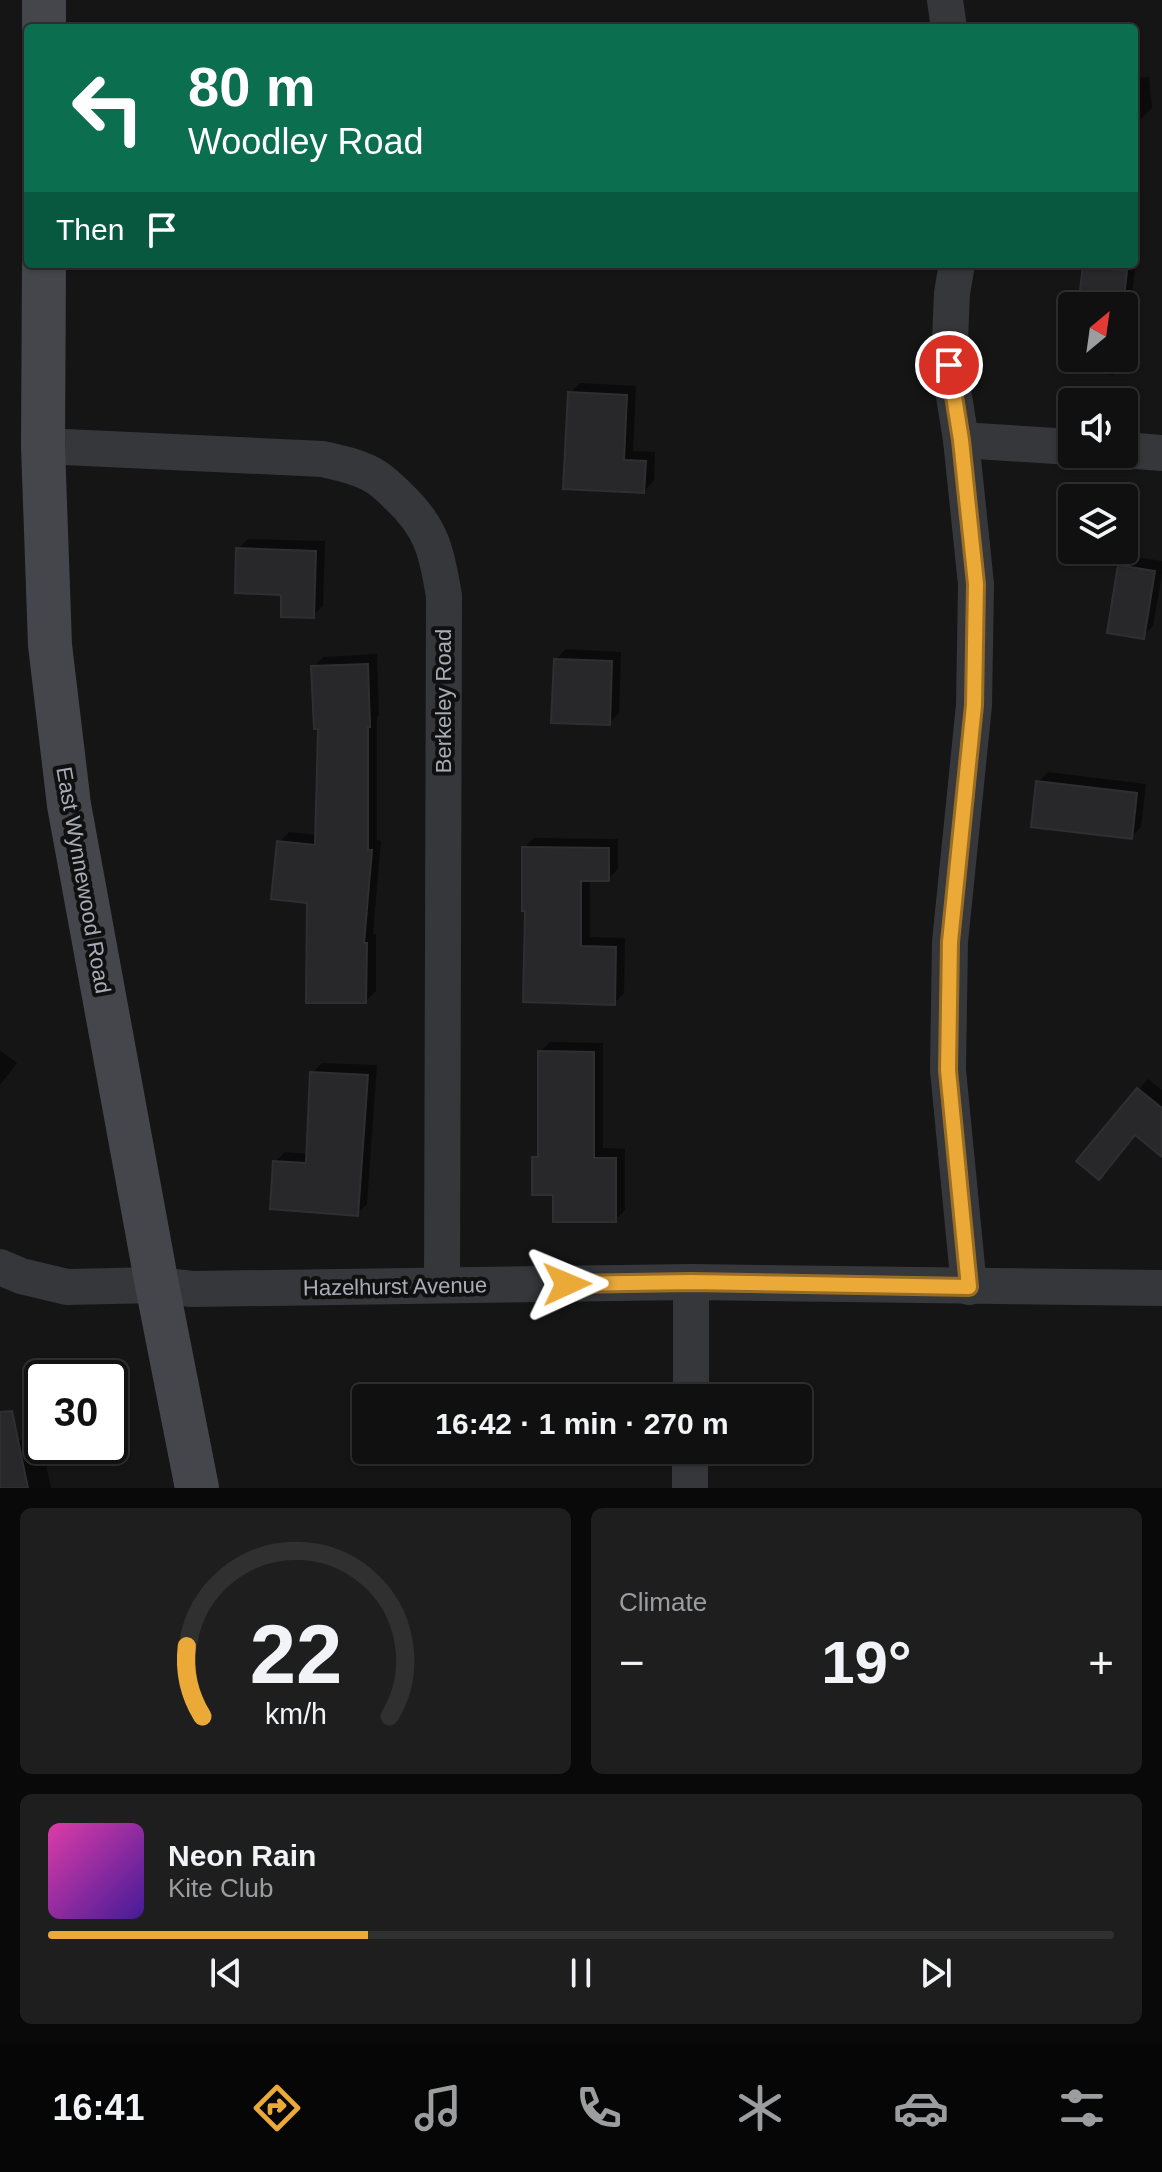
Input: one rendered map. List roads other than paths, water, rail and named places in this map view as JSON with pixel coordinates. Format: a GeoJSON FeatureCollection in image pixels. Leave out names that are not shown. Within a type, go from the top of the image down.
{"type":"FeatureCollection","features":[{"type":"Feature","properties":{"kind":"street"},"geometry":{"type":"LineString","coordinates":[[44,0],[44,24]]}},
{"type":"Feature","properties":{"kind":"street"},"geometry":{"type":"LineString","coordinates":[[945,0],[948,24]]}},
{"type":"Feature","properties":{"kind":"street","name":"East Wynnewood Road"},"geometry":{"type":"LineString","coordinates":[[44,268],[43,446],[50,645],[69,805],[197,1488]]}},
{"type":"Feature","properties":{"kind":"street"},"geometry":{"type":"LineString","coordinates":[[956,268],[952,293],[949,365],[961,440],[976,584],[974,705],[950,942],[948,1070],[969,1287]]}},
{"type":"Feature","properties":{"kind":"street"},"geometry":{"type":"LineString","coordinates":[[961,440],[1058,446]]}},
{"type":"Feature","properties":{"kind":"street","name":"Berkeley Road"},"geometry":{"type":"LineString","coordinates":[[43,446],[323,459],[357,468],[376,477],[411,509],[427,529],[437,557],[444,596],[442,1285]]}},
{"type":"Feature","properties":{"kind":"street"},"geometry":{"type":"LineString","coordinates":[[1138,451],[1162,453]]}},
{"type":"Feature","properties":{"kind":"street","name":"Hazelhurst Avenue"},"geometry":{"type":"LineString","coordinates":[[0,1267],[21,1276],[67,1287],[157,1285],[192,1289],[691,1282],[1162,1288]]}},
{"type":"Feature","properties":{"kind":"street"},"geometry":{"type":"LineString","coordinates":[[691,1282],[691,1384]]}},
{"type":"Feature","properties":{"kind":"street"},"geometry":{"type":"LineString","coordinates":[[690,1464],[690,1488]]}}]}
